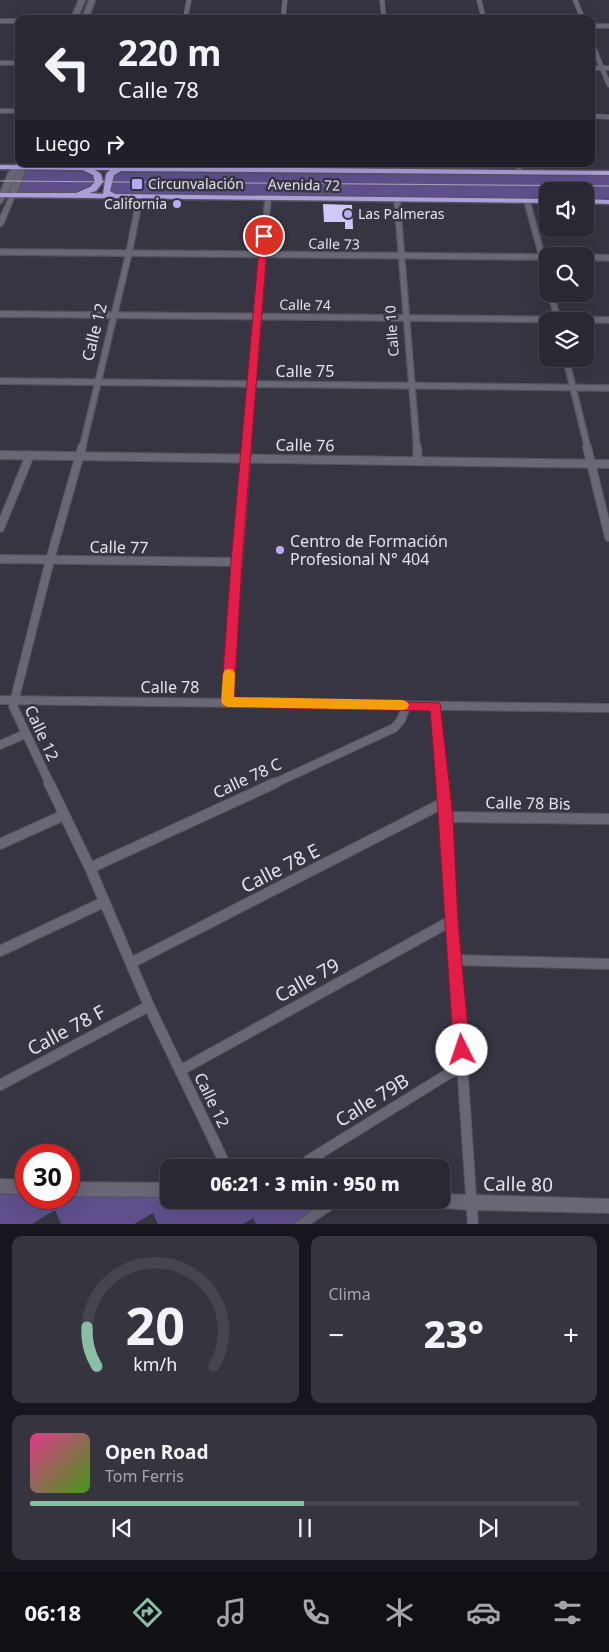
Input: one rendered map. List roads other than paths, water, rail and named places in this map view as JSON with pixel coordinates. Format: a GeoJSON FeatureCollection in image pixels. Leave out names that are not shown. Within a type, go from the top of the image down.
{"type":"FeatureCollection","features":[{"type":"Feature","properties":{"kind":"highway","name":"Avenida 72"},"geometry":{"type":"LineString","coordinates":[[0,168],[15,166]]}},
{"type":"Feature","properties":{"kind":"highway","name":"Avenida 72"},"geometry":{"type":"LineString","coordinates":[[52,167],[135,167]]}},
{"type":"Feature","properties":{"kind":"highway","name":"Avenida 72"},"geometry":{"type":"LineString","coordinates":[[271,167],[519,168],[609,173]]}},
{"type":"Feature","properties":{"kind":"highway"},"geometry":{"type":"LineString","coordinates":[[72,196],[93,189],[99,182],[97,174],[83,168]]}},
{"type":"Feature","properties":{"kind":"highway"},"geometry":{"type":"LineString","coordinates":[[114,197],[106,192],[110,174],[120,168]]}},
{"type":"Feature","properties":{"kind":"highway","name":"Avenida 72"},"geometry":{"type":"LineString","coordinates":[[1,198],[12,196],[72,196],[539,201]]}},
{"type":"Feature","properties":{"kind":"highway"},"geometry":{"type":"LineString","coordinates":[[594,201],[609,202]]}},
{"type":"Feature","properties":{"kind":"main road"},"geometry":{"type":"LineString","coordinates":[[76,15],[82,0]]}},
{"type":"Feature","properties":{"kind":"main road"},"geometry":{"type":"LineString","coordinates":[[86,15],[92,0]]}},
{"type":"Feature","properties":{"kind":"main road"},"geometry":{"type":"LineString","coordinates":[[1,198],[13,172],[19,167]]}},
{"type":"Feature","properties":{"kind":"main road"},"geometry":{"type":"LineString","coordinates":[[12,196],[21,172],[20,167]]}},
{"type":"Feature","properties":{"kind":"street"},"geometry":{"type":"LineString","coordinates":[[186,15],[189,0]]}},
{"type":"Feature","properties":{"kind":"street"},"geometry":{"type":"LineString","coordinates":[[283,15],[284,0]]}},
{"type":"Feature","properties":{"kind":"street"},"geometry":{"type":"LineString","coordinates":[[382,0],[384,15]]}},
{"type":"Feature","properties":{"kind":"street"},"geometry":{"type":"LineString","coordinates":[[480,0],[483,15]]}},
{"type":"Feature","properties":{"kind":"street"},"geometry":{"type":"LineString","coordinates":[[575,0],[581,15]]}},
{"type":"Feature","properties":{"kind":"street"},"geometry":{"type":"LineString","coordinates":[[0,21],[15,22]]}},
{"type":"Feature","properties":{"kind":"street"},"geometry":{"type":"LineString","coordinates":[[595,26],[609,26]]}},
{"type":"Feature","properties":{"kind":"street"},"geometry":{"type":"LineString","coordinates":[[595,51],[609,85]]}},
{"type":"Feature","properties":{"kind":"street"},"geometry":{"type":"LineString","coordinates":[[0,63],[15,63]]}},
{"type":"Feature","properties":{"kind":"street"},"geometry":{"type":"LineString","coordinates":[[595,68],[609,68]]}},
{"type":"Feature","properties":{"kind":"street"},"geometry":{"type":"LineString","coordinates":[[0,111],[15,111]]}},
{"type":"Feature","properties":{"kind":"street"},"geometry":{"type":"LineString","coordinates":[[595,116],[609,117]]}},
{"type":"Feature","properties":{"kind":"street"},"geometry":{"type":"LineString","coordinates":[[0,225],[12,196]]}},
{"type":"Feature","properties":{"kind":"street","name":"Calle 12"},"geometry":{"type":"LineString","coordinates":[[140,197],[129,253],[80,456],[50,560],[13,706],[90,868],[149,1006],[223,1159]]}},
{"type":"Feature","properties":{"kind":"street"},"geometry":{"type":"LineString","coordinates":[[227,702],[268,198]]}},
{"type":"Feature","properties":{"kind":"street","name":"Calle 10"},"geometry":{"type":"LineString","coordinates":[[397,199],[418,461]]}},
{"type":"Feature","properties":{"kind":"street"},"geometry":{"type":"LineString","coordinates":[[527,201],[542,247]]}},
{"type":"Feature","properties":{"kind":"street","name":"Calle 73"},"geometry":{"type":"LineString","coordinates":[[0,252],[539,257]]}},
{"type":"Feature","properties":{"kind":"street"},"geometry":{"type":"LineString","coordinates":[[594,258],[609,258]]}},
{"type":"Feature","properties":{"kind":"street","name":"Calle 74"},"geometry":{"type":"LineString","coordinates":[[0,314],[539,321]]}},
{"type":"Feature","properties":{"kind":"street","name":"Calle 74"},"geometry":{"type":"LineString","coordinates":[[594,320],[609,320]]}},
{"type":"Feature","properties":{"kind":"street"},"geometry":{"type":"LineString","coordinates":[[568,367],[609,537]]}},
{"type":"Feature","properties":{"kind":"street","name":"Calle 75"},"geometry":{"type":"LineString","coordinates":[[0,381],[609,388]]}},
{"type":"Feature","properties":{"kind":"street","name":"Calle 76"},"geometry":{"type":"LineString","coordinates":[[0,455],[609,464]]}},
{"type":"Feature","properties":{"kind":"street"},"geometry":{"type":"LineString","coordinates":[[0,528],[30,455]]}},
{"type":"Feature","properties":{"kind":"street","name":"Calle 77"},"geometry":{"type":"LineString","coordinates":[[0,559],[237,562]]}},
{"type":"Feature","properties":{"kind":"street","name":"Calle 78"},"geometry":{"type":"LineString","coordinates":[[0,700],[609,708]]}},
{"type":"Feature","properties":{"kind":"street","name":"Calle 78 C"},"geometry":{"type":"LineString","coordinates":[[90,868],[394,728],[401,720],[407,706]]}},
{"type":"Feature","properties":{"kind":"street"},"geometry":{"type":"LineString","coordinates":[[436,706],[446,817],[451,921],[473,1224]]}},
{"type":"Feature","properties":{"kind":"street"},"geometry":{"type":"LineString","coordinates":[[0,745],[25,734]]}},
{"type":"Feature","properties":{"kind":"street","name":"Calle 78 E"},"geometry":{"type":"LineString","coordinates":[[131,963],[444,802]]}},
{"type":"Feature","properties":{"kind":"street"},"geometry":{"type":"LineString","coordinates":[[0,844],[64,815]]}},
{"type":"Feature","properties":{"kind":"street","name":"Calle 78 Bis"},"geometry":{"type":"LineString","coordinates":[[446,817],[609,819]]}},
{"type":"Feature","properties":{"kind":"street"},"geometry":{"type":"LineString","coordinates":[[0,951],[104,902]]}},
{"type":"Feature","properties":{"kind":"street","name":"Calle 79"},"geometry":{"type":"LineString","coordinates":[[181,1070],[451,921]]}},
{"type":"Feature","properties":{"kind":"street"},"geometry":{"type":"LineString","coordinates":[[455,960],[609,964]]}},
{"type":"Feature","properties":{"kind":"street","name":"Calle 78 F"},"geometry":{"type":"LineString","coordinates":[[0,1084],[149,1006]]}},
{"type":"Feature","properties":{"kind":"street","name":"Calle 79B"},"geometry":{"type":"LineString","coordinates":[[310,1159],[448,1074],[463,1068]]}},
{"type":"Feature","properties":{"kind":"street"},"geometry":{"type":"LineString","coordinates":[[0,1186],[15,1187]]}},
{"type":"Feature","properties":{"kind":"street"},"geometry":{"type":"LineString","coordinates":[[80,1189],[160,1190]]}},
{"type":"Feature","properties":{"kind":"street","name":"Calle 80"},"geometry":{"type":"LineString","coordinates":[[450,1202],[609,1206]]}},
{"type":"Feature","properties":{"kind":"street"},"geometry":{"type":"LineString","coordinates":[[300,1224],[323,1209]]}},
{"type":"Feature","properties":{"kind":"tram line"},"geometry":{"type":"LineString","coordinates":[[0,181],[609,186]]}},
{"type":"Feature","properties":{"kind":"place","name":"Circunvalación"},"geometry":{"type":"Point","coordinates":[137,184]}},
{"type":"Feature","properties":{"kind":"place","name":"California"},"geometry":{"type":"Point","coordinates":[177,204]}},
{"type":"Feature","properties":{"kind":"place","name":"Las Palmeras"},"geometry":{"type":"Point","coordinates":[348,214]}},
{"type":"Feature","properties":{"kind":"place","name":"Centro de Formación Profesional N° 404"},"geometry":{"type":"Point","coordinates":[280,550]}}]}
